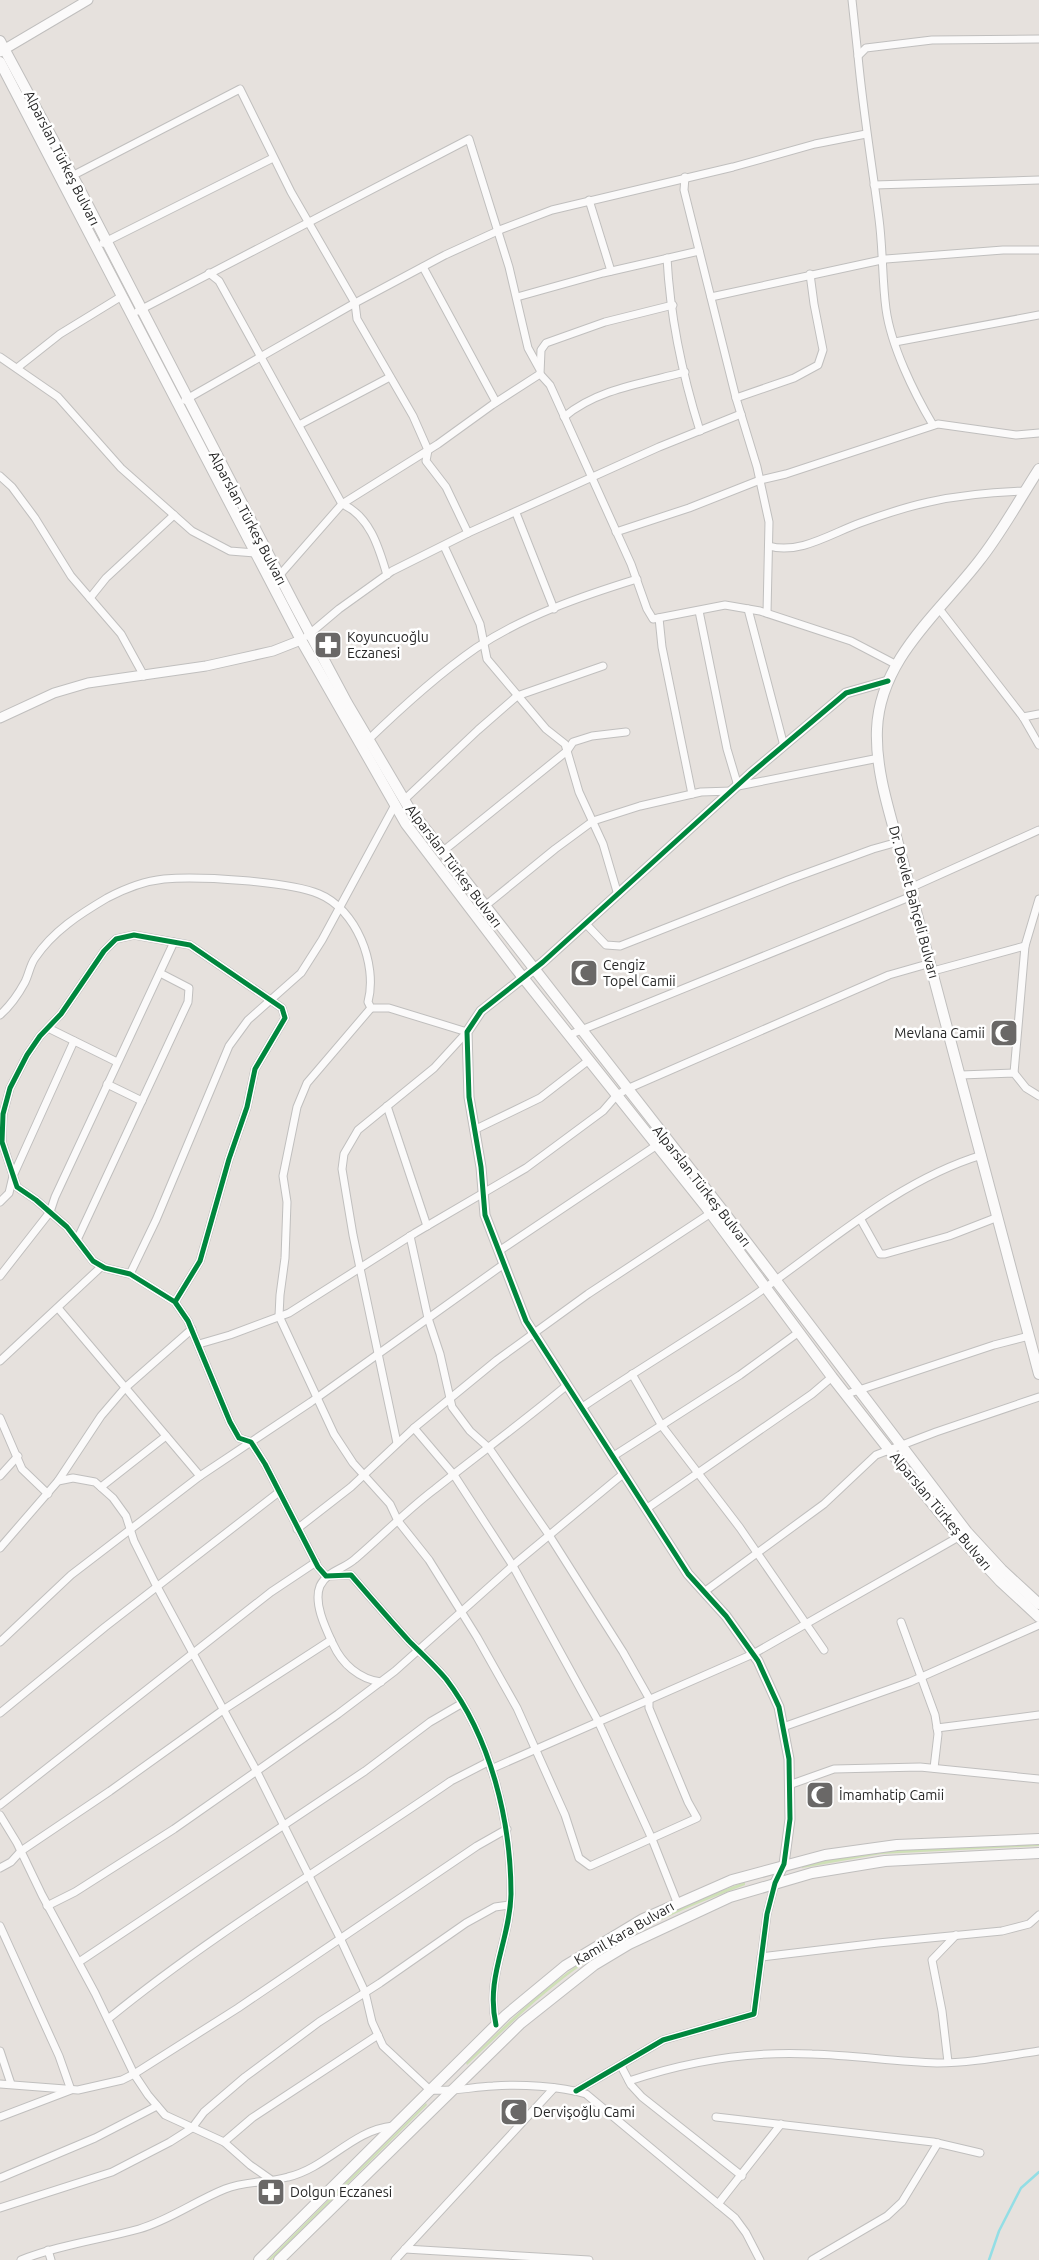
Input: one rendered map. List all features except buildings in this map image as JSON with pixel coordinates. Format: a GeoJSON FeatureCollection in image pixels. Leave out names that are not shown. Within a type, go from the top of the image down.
{"type":"FeatureCollection","features":[{"type":"Feature","properties":{"kind":"main road","name":"Alparslan Türkeş Bulvarı"},"geometry":{"type":"LineString","coordinates":[[2,47],[72,176],[122,296],[136,312]]}},
{"type":"Feature","properties":{"kind":"main road","name":"Alparslan Türkeş Bulvarı"},"geometry":{"type":"LineString","coordinates":[[0,62],[62,181],[101,244],[182,402],[255,553],[301,640],[400,803],[412,832],[523,978],[655,1146],[858,1390],[963,1534],[1000,1581],[1039,1617]]}},
{"type":"Feature","properties":{"kind":"main road","name":"Alparslan Türkeş Bulvarı"},"geometry":{"type":"LineString","coordinates":[[182,402],[279,576],[365,743]]}},
{"type":"Feature","properties":{"kind":"main road","name":"Dr. Devlet Bahçeli Bulvarı"},"geometry":{"type":"LineString","coordinates":[[1039,469],[992,544],[895,664],[880,706],[877,730],[879,758],[898,842],[1039,1374]]}},
{"type":"Feature","properties":{"kind":"main road","name":"Alparslan Türkeş Bulvarı"},"geometry":{"type":"LineString","coordinates":[[400,803],[485,906],[720,1207],[770,1283],[799,1332],[890,1451],[963,1534],[1039,1604]]}},
{"type":"Feature","properties":{"kind":"main road","name":"Kamil Kara Bulvarı"},"geometry":{"type":"LineString","coordinates":[[259,2260],[496,2025],[536,1989],[581,1956],[628,1927],[677,1902],[732,1880],[784,1864],[848,1851],[897,1845],[1039,1839]]}},
{"type":"Feature","properties":{"kind":"main road","name":"Kamil Kara Bulvarı"},"geometry":{"type":"LineString","coordinates":[[279,2260],[536,2010],[594,1965],[629,1944],[730,1897],[831,1869],[876,1862],[1039,1853]]}},
{"type":"Feature","properties":{"kind":"street"},"geometry":{"type":"LineString","coordinates":[[2,47],[88,0]]}},
{"type":"Feature","properties":{"kind":"street"},"geometry":{"type":"LineString","coordinates":[[852,0],[866,134],[874,185],[886,311],[895,342],[920,403],[933,425]]}},
{"type":"Feature","properties":{"kind":"street"},"geometry":{"type":"LineString","coordinates":[[858,56],[866,48],[932,40],[1039,38]]}},
{"type":"Feature","properties":{"kind":"street"},"geometry":{"type":"LineString","coordinates":[[62,181],[240,89],[273,158],[355,303],[356,319],[413,416],[428,450],[426,461],[446,487],[468,533]]}},
{"type":"Feature","properties":{"kind":"street"},"geometry":{"type":"LineString","coordinates":[[182,402],[355,303],[497,231],[552,210],[589,200],[866,134]]}},
{"type":"Feature","properties":{"kind":"street"},"geometry":{"type":"LineString","coordinates":[[136,312],[469,140],[516,297],[528,348],[539,371],[550,385],[653,619],[725,605],[748,609],[767,613],[851,641],[895,664]]}},
{"type":"Feature","properties":{"kind":"street"},"geometry":{"type":"LineString","coordinates":[[101,244],[273,158]]}},
{"type":"Feature","properties":{"kind":"street"},"geometry":{"type":"LineString","coordinates":[[684,177],[684,190],[699,251],[736,398],[760,480],[769,522],[767,613]]}},
{"type":"Feature","properties":{"kind":"street"},"geometry":{"type":"LineString","coordinates":[[874,185],[1039,180]]}},
{"type":"Feature","properties":{"kind":"street"},"geometry":{"type":"LineString","coordinates":[[589,200],[612,271]]}},
{"type":"Feature","properties":{"kind":"street"},"geometry":{"type":"LineString","coordinates":[[711,296],[882,260],[1003,250],[1039,250]]}},
{"type":"Feature","properties":{"kind":"street"},"geometry":{"type":"LineString","coordinates":[[516,297],[612,271],[699,251]]}},
{"type":"Feature","properties":{"kind":"street"},"geometry":{"type":"LineString","coordinates":[[668,258],[672,305],[685,372],[700,430]]}},
{"type":"Feature","properties":{"kind":"street"},"geometry":{"type":"LineString","coordinates":[[423,267],[496,402]]}},
{"type":"Feature","properties":{"kind":"street"},"geometry":{"type":"LineString","coordinates":[[210,273],[219,281],[342,504],[351,508],[366,523],[379,548],[387,574]]}},
{"type":"Feature","properties":{"kind":"street"},"geometry":{"type":"LineString","coordinates":[[736,398],[794,378],[818,365],[823,350],[810,274]]}},
{"type":"Feature","properties":{"kind":"street"},"geometry":{"type":"LineString","coordinates":[[17,368],[60,334],[122,296]]}},
{"type":"Feature","properties":{"kind":"street"},"geometry":{"type":"LineString","coordinates":[[272,584],[342,504],[428,450],[539,371],[541,350],[546,343],[605,322],[672,305]]}},
{"type":"Feature","properties":{"kind":"street"},"geometry":{"type":"LineString","coordinates":[[895,342],[1039,315]]}},
{"type":"Feature","properties":{"kind":"street"},"geometry":{"type":"LineString","coordinates":[[0,357],[58,397],[121,468],[192,531],[230,551],[255,553]]}},
{"type":"Feature","properties":{"kind":"street"},"geometry":{"type":"LineString","coordinates":[[564,417],[576,407],[610,392],[685,372]]}},
{"type":"Feature","properties":{"kind":"street"},"geometry":{"type":"LineString","coordinates":[[299,425],[390,377]]}},
{"type":"Feature","properties":{"kind":"street"},"geometry":{"type":"LineString","coordinates":[[0,718],[54,693],[88,683],[206,666],[273,651],[301,640],[387,574],[468,533],[700,430],[741,414]]}},
{"type":"Feature","properties":{"kind":"street"},"geometry":{"type":"LineString","coordinates":[[616,532],[689,508],[760,480],[786,474],[933,425],[938,424],[1016,435],[1039,433]]}},
{"type":"Feature","properties":{"kind":"street"},"geometry":{"type":"LineString","coordinates":[[0,476],[12,487],[35,518],[71,576],[122,634],[144,676]]}},
{"type":"Feature","properties":{"kind":"street"},"geometry":{"type":"LineString","coordinates":[[769,546],[779,549],[809,543],[859,523],[929,502],[997,492],[1025,491]]}},
{"type":"Feature","properties":{"kind":"street"},"geometry":{"type":"LineString","coordinates":[[516,513],[554,609]]}},
{"type":"Feature","properties":{"kind":"street"},"geometry":{"type":"LineString","coordinates":[[90,598],[106,578],[174,515]]}},
{"type":"Feature","properties":{"kind":"street"},"geometry":{"type":"LineString","coordinates":[[444,546],[480,624],[487,659],[546,729],[565,744],[579,792],[603,844],[618,895]]}},
{"type":"Feature","properties":{"kind":"street"},"geometry":{"type":"LineString","coordinates":[[365,743],[435,679],[484,644],[530,619],[637,579]]}},
{"type":"Feature","properties":{"kind":"street"},"geometry":{"type":"LineString","coordinates":[[748,609],[784,746]]}},
{"type":"Feature","properties":{"kind":"street"},"geometry":{"type":"LineString","coordinates":[[940,610],[1023,717],[1039,745]]}},
{"type":"Feature","properties":{"kind":"street"},"geometry":{"type":"LineString","coordinates":[[699,611],[735,788]]}},
{"type":"Feature","properties":{"kind":"street"},"geometry":{"type":"LineString","coordinates":[[659,618],[662,647],[692,794]]}},
{"type":"Feature","properties":{"kind":"street"},"geometry":{"type":"LineString","coordinates":[[130,1274],[156,1220],[229,1046],[248,1020],[269,999],[301,973],[322,940],[400,803],[517,696],[603,666]]}},
{"type":"Feature","properties":{"kind":"street"},"geometry":{"type":"LineString","coordinates":[[397,1443],[377,1354],[342,1169],[344,1154],[358,1130],[434,1068],[467,1032],[481,1010],[534,969],[586,924],[735,788],[846,693],[888,681]]}},
{"type":"Feature","properties":{"kind":"street"},"geometry":{"type":"LineString","coordinates":[[1023,717],[1039,714]]}},
{"type":"Feature","properties":{"kind":"street"},"geometry":{"type":"LineString","coordinates":[[442,852],[567,751],[573,742],[592,736],[626,732]]}},
{"type":"Feature","properties":{"kind":"street"},"geometry":{"type":"LineString","coordinates":[[485,906],[555,848],[593,822],[640,806],[692,794],[735,788],[879,758]]}},
{"type":"Feature","properties":{"kind":"street"},"geometry":{"type":"LineString","coordinates":[[569,1035],[911,892],[1039,830]]}},
{"type":"Feature","properties":{"kind":"street"},"geometry":{"type":"LineString","coordinates":[[586,924],[606,945],[620,946],[770,886],[873,849],[898,842]]}},
{"type":"Feature","properties":{"kind":"street"},"geometry":{"type":"LineString","coordinates":[[0,1015],[14,1002],[34,959],[48,941],[70,920],[131,887],[163,879],[192,878],[283,885],[318,893],[340,906],[366,952],[372,988],[368,1002],[372,1008]]}},
{"type":"Feature","properties":{"kind":"street"},"geometry":{"type":"LineString","coordinates":[[1039,900],[1025,946],[1014,1073],[1026,1088],[1039,1096]]}},
{"type":"Feature","properties":{"kind":"street"},"geometry":{"type":"LineString","coordinates":[[175,1302],[200,1260],[229,1159],[247,1107],[255,1069],[285,1018],[282,1008],[190,945],[134,935],[116,939],[104,951],[62,1014],[26,1055],[10,1088],[3,1114],[2,1142],[17,1187],[50,1212],[77,1240],[93,1261],[102,1266],[130,1274],[175,1302],[192,1329],[230,1422],[239,1438],[251,1442],[297,1529],[326,1576]]}},
{"type":"Feature","properties":{"kind":"street"},"geometry":{"type":"LineString","coordinates":[[0,1276],[50,1212],[55,1197],[117,1062],[174,942]]}},
{"type":"Feature","properties":{"kind":"street"},"geometry":{"type":"LineString","coordinates":[[198,1344],[230,1335],[280,1316],[361,1268],[426,1226],[526,1168],[603,1110],[616,1096],[627,1090],[890,975],[1025,946]]}},
{"type":"Feature","properties":{"kind":"street"},"geometry":{"type":"LineString","coordinates":[[77,1240],[188,1002],[189,988],[160,973]]}},
{"type":"Feature","properties":{"kind":"street"},"geometry":{"type":"LineString","coordinates":[[410,1236],[428,1318],[452,1407],[470,1431],[489,1448],[549,1535],[649,1698],[649,1708],[688,1802],[697,1818],[590,1866],[579,1858],[565,1815],[517,1708],[429,1560],[398,1521],[390,1504],[364,1475],[334,1434],[280,1316],[287,1202],[283,1176],[297,1107],[307,1083],[372,1008],[389,1008],[467,1032]]}},
{"type":"Feature","properties":{"kind":"street"},"geometry":{"type":"LineString","coordinates":[[48,1028],[117,1062]]}},
{"type":"Feature","properties":{"kind":"street"},"geometry":{"type":"LineString","coordinates":[[467,1032],[469,1097],[485,1215],[526,1321],[688,1574],[726,1616],[753,1654],[779,1707],[789,1759],[790,1819],[784,1864],[775,1883],[761,1957],[754,2014],[664,2040],[576,2091]]}},
{"type":"Feature","properties":{"kind":"street"},"geometry":{"type":"LineString","coordinates":[[0,1202],[9,1193],[13,1176],[74,1041]]}},
{"type":"Feature","properties":{"kind":"street"},"geometry":{"type":"LineString","coordinates":[[474,1130],[540,1098],[588,1060]]}},
{"type":"Feature","properties":{"kind":"street"},"geometry":{"type":"LineString","coordinates":[[961,1075],[1014,1073]]}},
{"type":"Feature","properties":{"kind":"street"},"geometry":{"type":"LineString","coordinates":[[107,1084],[142,1101]]}},
{"type":"Feature","properties":{"kind":"street"},"geometry":{"type":"LineString","coordinates":[[387,1106],[426,1226]]}},
{"type":"Feature","properties":{"kind":"street"},"geometry":{"type":"LineString","coordinates":[[499,1251],[666,1139]]}},
{"type":"Feature","properties":{"kind":"street"},"geometry":{"type":"LineString","coordinates":[[580,1408],[770,1283],[890,1199],[952,1164],[982,1155]]}},
{"type":"Feature","properties":{"kind":"street"},"geometry":{"type":"LineString","coordinates":[[297,1529],[364,1475],[414,1428],[533,1333],[720,1207]]}},
{"type":"Feature","properties":{"kind":"street"},"geometry":{"type":"LineString","coordinates":[[861,1220],[880,1254],[885,1254],[949,1236],[998,1217]]}},
{"type":"Feature","properties":{"kind":"street"},"geometry":{"type":"LineString","coordinates":[[0,1642],[71,1576],[131,1532],[200,1476],[318,1397],[504,1264]]}},
{"type":"Feature","properties":{"kind":"street"},"geometry":{"type":"LineString","coordinates":[[0,1361],[102,1266]]}},
{"type":"Feature","properties":{"kind":"street"},"geometry":{"type":"LineString","coordinates":[[58,1308],[200,1476]]}},
{"type":"Feature","properties":{"kind":"street"},"geometry":{"type":"LineString","coordinates":[[0,1548],[48,1494],[101,1416],[125,1388],[192,1329]]}},
{"type":"Feature","properties":{"kind":"street"},"geometry":{"type":"LineString","coordinates":[[612,1457],[662,1426],[799,1332]]}},
{"type":"Feature","properties":{"kind":"street"},"geometry":{"type":"LineString","coordinates":[[847,1394],[994,1345],[1029,1336]]}},
{"type":"Feature","properties":{"kind":"street"},"geometry":{"type":"LineString","coordinates":[[632,1374],[662,1426],[740,1528],[824,1650]]}},
{"type":"Feature","properties":{"kind":"street"},"geometry":{"type":"LineString","coordinates":[[646,1509],[812,1394],[832,1377]]}},
{"type":"Feature","properties":{"kind":"street"},"geometry":{"type":"LineString","coordinates":[[381,1682],[373,1681],[352,1670],[337,1654],[320,1608],[319,1588],[326,1576],[353,1561],[398,1521],[566,1386]]}},
{"type":"Feature","properties":{"kind":"street"},"geometry":{"type":"LineString","coordinates":[[704,1592],[824,1504],[876,1455],[1017,1403],[1039,1397]]}},
{"type":"Feature","properties":{"kind":"street"},"geometry":{"type":"LineString","coordinates":[[0,1418],[22,1469],[48,1494]]}},
{"type":"Feature","properties":{"kind":"street"},"geometry":{"type":"LineString","coordinates":[[414,1428],[454,1475],[513,1566],[598,1721],[652,1839],[677,1902]]}},
{"type":"Feature","properties":{"kind":"street"},"geometry":{"type":"LineString","coordinates":[[101,1487],[166,1436]]}},
{"type":"Feature","properties":{"kind":"street"},"geometry":{"type":"LineString","coordinates":[[0,1476],[18,1456]]}},
{"type":"Feature","properties":{"kind":"street"},"geometry":{"type":"LineString","coordinates":[[47,1906],[75,1892],[174,1829],[381,1682],[549,1535],[623,1474]]}},
{"type":"Feature","properties":{"kind":"street"},"geometry":{"type":"LineString","coordinates":[[58,1481],[73,1478],[96,1482],[113,1498],[126,1516],[131,1532],[157,1587],[256,1770],[340,1938],[365,1992],[372,2022],[382,2046],[430,2090],[495,2086],[554,2088],[586,2094],[718,2204],[740,2226],[760,2260]]}},
{"type":"Feature","properties":{"kind":"street"},"geometry":{"type":"LineString","coordinates":[[0,1714],[52,1669],[279,1492]]}},
{"type":"Feature","properties":{"kind":"street"},"geometry":{"type":"LineString","coordinates":[[108,2020],[136,1997],[451,1781],[490,1765],[535,1750],[649,1698],[753,1654],[963,1534]]}},
{"type":"Feature","properties":{"kind":"street"},"geometry":{"type":"LineString","coordinates":[[0,1805],[271,1592],[316,1562]]}},
{"type":"Feature","properties":{"kind":"street"},"geometry":{"type":"LineString","coordinates":[[326,1576],[351,1575],[446,1680],[490,1765],[507,1829],[509,1905],[504,1943],[494,1980],[492,2005],[496,2025]]}},
{"type":"Feature","properties":{"kind":"street"},"geometry":{"type":"LineString","coordinates":[[901,1622],[936,1715],[934,1768]]}},
{"type":"Feature","properties":{"kind":"street"},"geometry":{"type":"LineString","coordinates":[[783,1727],[922,1677],[1039,1625]]}},
{"type":"Feature","properties":{"kind":"street"},"geometry":{"type":"LineString","coordinates":[[0,1868],[11,1862],[21,1850],[110,1791],[223,1710],[331,1640]]}},
{"type":"Feature","properties":{"kind":"street"},"geometry":{"type":"LineString","coordinates":[[79,1962],[364,1771],[430,1722],[460,1704]]}},
{"type":"Feature","properties":{"kind":"street"},"geometry":{"type":"LineString","coordinates":[[937,1728],[1039,1715]]}},
{"type":"Feature","properties":{"kind":"street"},"geometry":{"type":"LineString","coordinates":[[789,1784],[834,1769],[934,1768],[1039,1779]]}},
{"type":"Feature","properties":{"kind":"street"},"geometry":{"type":"LineString","coordinates":[[0,1815],[21,1850],[47,1906],[79,1962],[134,2074],[157,2106],[165,2115],[224,2142],[250,2166],[270,2179]]}},
{"type":"Feature","properties":{"kind":"street"},"geometry":{"type":"LineString","coordinates":[[0,2117],[71,2090],[122,2080],[134,2074],[238,2008],[477,1846],[507,1829]]}},
{"type":"Feature","properties":{"kind":"street"},"geometry":{"type":"LineString","coordinates":[[0,2208],[112,2172],[192,2128],[204,2112],[245,2077],[319,2022],[466,1923],[494,1907],[509,1905]]}},
{"type":"Feature","properties":{"kind":"street"},"geometry":{"type":"LineString","coordinates":[[761,1957],[1002,1931],[1029,1924],[1039,1915]]}},
{"type":"Feature","properties":{"kind":"street"},"geometry":{"type":"LineString","coordinates":[[0,1926],[59,2056],[71,2090]]}},
{"type":"Feature","properties":{"kind":"street"},"geometry":{"type":"LineString","coordinates":[[948,2062],[942,2011],[932,1960],[956,1935]]}},
{"type":"Feature","properties":{"kind":"street"},"geometry":{"type":"LineString","coordinates":[[224,2142],[252,2118],[378,2035]]}},
{"type":"Feature","properties":{"kind":"street"},"geometry":{"type":"LineString","coordinates":[[0,2051],[11,2084]]}},
{"type":"Feature","properties":{"kind":"street"},"geometry":{"type":"LineString","coordinates":[[629,2081],[672,2067],[753,2055],[810,2054],[948,2062],[988,2059],[1039,2051]]}},
{"type":"Feature","properties":{"kind":"street"},"geometry":{"type":"LineString","coordinates":[[621,2066],[629,2081],[642,2097],[742,2176]]}},
{"type":"Feature","properties":{"kind":"street"},"geometry":{"type":"LineString","coordinates":[[0,2084],[71,2090]]}},
{"type":"Feature","properties":{"kind":"street"},"geometry":{"type":"LineString","coordinates":[[395,2260],[554,2088]]}},
{"type":"Feature","properties":{"kind":"street"},"geometry":{"type":"LineString","coordinates":[[0,2178],[95,2138],[157,2106]]}},
{"type":"Feature","properties":{"kind":"street"},"geometry":{"type":"LineString","coordinates":[[716,2117],[938,2143],[980,2153]]}},
{"type":"Feature","properties":{"kind":"street"},"geometry":{"type":"LineString","coordinates":[[718,2204],[742,2176],[781,2124]]}},
{"type":"Feature","properties":{"kind":"street"},"geometry":{"type":"LineString","coordinates":[[21,2260],[48,2250],[139,2229],[173,2217],[225,2190],[256,2181],[289,2177],[313,2166],[357,2137],[376,2128],[393,2126]]}},
{"type":"Feature","properties":{"kind":"street"},"geometry":{"type":"LineString","coordinates":[[812,2260],[887,2216],[902,2202],[938,2143]]}},
{"type":"Feature","properties":{"kind":"street"},"geometry":{"type":"LineString","coordinates":[[405,2249],[479,2256],[589,2260]]}},
{"type":"Feature","properties":{"kind":"street"},"geometry":{"type":"LineString","coordinates":[[48,2250],[52,2260]]}},
{"type":"Feature","properties":{"kind":"green space"},"geometry":{"type":"Polygon","coordinates":[[[1039,1844],[1039,1846],[881,1854],[802,1868],[801,1866],[860,1854],[919,1848],[1039,1844]]]}},
{"type":"Feature","properties":{"kind":"green space"},"geometry":{"type":"Polygon","coordinates":[[[745,1882],[745,1885],[674,1914],[606,1949],[564,1978],[514,2020],[467,2065],[466,2063],[503,2027],[554,1982],[610,1944],[676,1910],[745,1882]]]}},
{"type":"Feature","properties":{"kind":"green space"},"geometry":{"type":"Polygon","coordinates":[[[426,2103],[427,2105],[271,2260],[268,2260],[426,2103]]]}},
{"type":"Feature","properties":{"kind":"waterway"},"geometry":{"type":"LineString","coordinates":[[989,2260],[999,2231],[1021,2188],[1039,2172]]}},
{"type":"Feature","properties":{"kind":"cycle path"},"geometry":{"type":"LineString","coordinates":[[576,2091],[663,2040],[754,2014],[767,1914],[775,1883],[784,1864],[790,1819],[789,1759],[779,1707],[758,1661],[726,1616],[688,1574],[526,1321],[485,1215],[481,1167],[469,1097],[467,1032],[481,1011],[543,962],[750,774],[846,693],[888,681]]}},
{"type":"Feature","properties":{"kind":"cycle path"},"geometry":{"type":"LineString","coordinates":[[175,1302],[200,1261],[229,1159],[247,1107],[255,1069],[285,1018],[282,1008],[190,945],[134,935],[116,939],[104,951],[61,1014],[40,1036],[27,1055],[10,1088],[3,1114],[2,1142],[17,1187],[36,1200],[67,1227],[93,1261],[105,1268],[130,1274],[175,1302],[188,1321],[230,1422],[239,1438],[251,1442],[265,1464],[318,1567],[326,1576],[351,1575],[409,1641],[433,1664],[462,1702],[486,1754],[495,1782],[507,1838],[511,1894],[510,1911],[494,1991],[493,2008],[496,2025]]}},
{"type":"Feature","properties":{"kind":"place","name":"Koyuncuoğlu Eczanesi"},"geometry":{"type":"Point","coordinates":[328,645]}},
{"type":"Feature","properties":{"kind":"place","name":"Cengiz Topel Camii"},"geometry":{"type":"Point","coordinates":[584,973]}},
{"type":"Feature","properties":{"kind":"place","name":"Mevlana Camii"},"geometry":{"type":"Point","coordinates":[1004,1033]}},
{"type":"Feature","properties":{"kind":"place","name":"İmamhatip Camii"},"geometry":{"type":"Point","coordinates":[820,1795]}},
{"type":"Feature","properties":{"kind":"place","name":"Dervişoğlu Cami"},"geometry":{"type":"Point","coordinates":[514,2112]}},
{"type":"Feature","properties":{"kind":"place","name":"Dolgun Eczanesi"},"geometry":{"type":"Point","coordinates":[271,2192]}}]}
